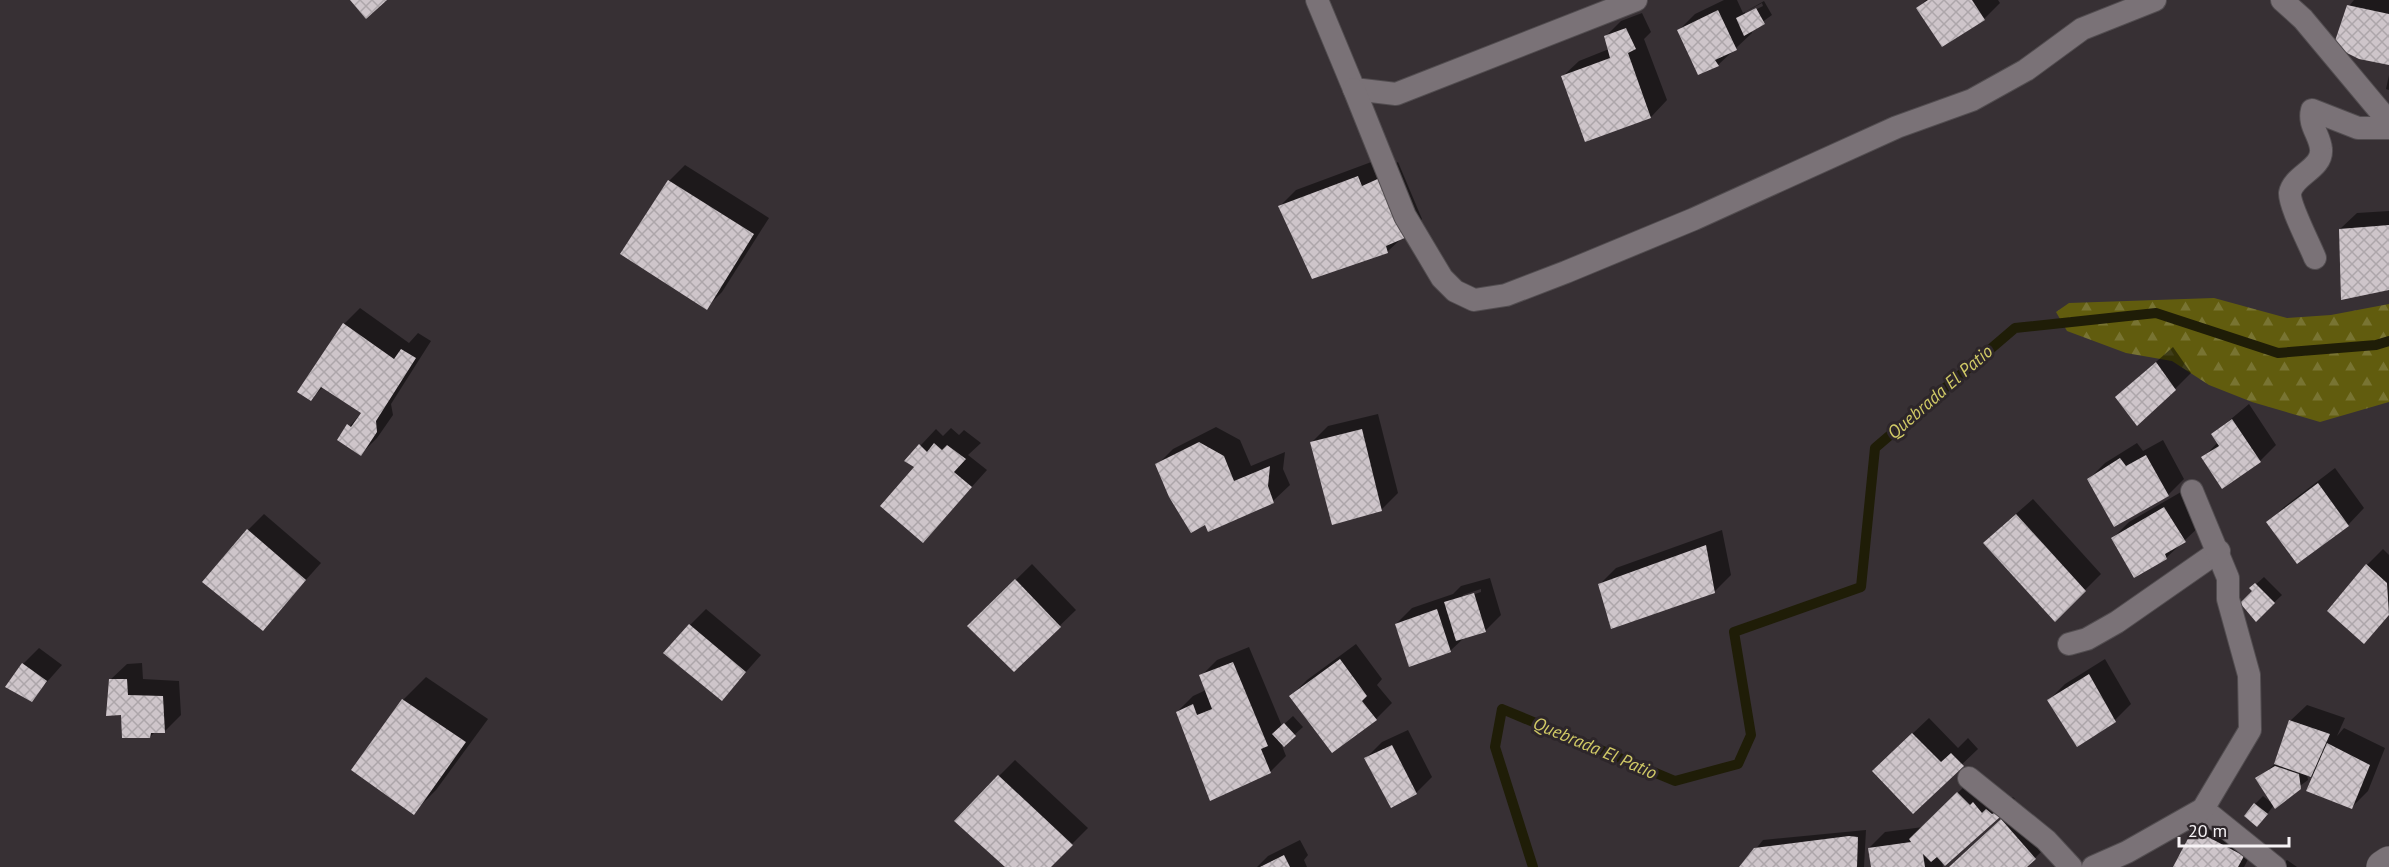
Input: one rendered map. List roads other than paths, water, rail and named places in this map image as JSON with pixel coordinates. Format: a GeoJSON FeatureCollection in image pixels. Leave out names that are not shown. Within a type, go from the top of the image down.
{"type":"FeatureCollection","features":[{"type":"Feature","properties":{"kind":"street"},"geometry":{"type":"LineString","coordinates":[[2383,867],[2389,863]]}},
{"type":"Feature","properties":{"kind":"lane"},"geometry":{"type":"LineString","coordinates":[[1317,0],[1405,216],[1442,278],[1455,291],[1474,300],[1506,296],[1566,272],[1694,219],[1897,127],[1972,100],[2026,70],[2082,30],[2155,0]]}},
{"type":"Feature","properties":{"kind":"lane"},"geometry":{"type":"LineString","coordinates":[[1354,89],[1396,94],[1636,0]]}},
{"type":"Feature","properties":{"kind":"lane"},"geometry":{"type":"LineString","coordinates":[[2282,0],[2303,19],[2389,122]]}},
{"type":"Feature","properties":{"kind":"lane"},"geometry":{"type":"LineString","coordinates":[[2315,258],[2290,195],[2294,184],[2318,160],[2321,150],[2310,118],[2312,110],[2358,128],[2389,128]]}},
{"type":"Feature","properties":{"kind":"lane"},"geometry":{"type":"LineString","coordinates":[[2093,867],[2127,852],[2203,809],[2250,730],[2248,675],[2228,599],[2228,578],[2219,551],[2192,491]]}},
{"type":"Feature","properties":{"kind":"lane"},"geometry":{"type":"LineString","coordinates":[[2069,644],[2087,639],[2117,622],[2219,551]]}},
{"type":"Feature","properties":{"kind":"lane"},"geometry":{"type":"LineString","coordinates":[[1969,778],[2046,840],[2071,867]]}},
{"type":"Feature","properties":{"kind":"lane"},"geometry":{"type":"LineString","coordinates":[[2203,809],[2275,867]]}},
{"type":"Feature","properties":{"kind":"waterway","name":"Quebrada El Patio"},"geometry":{"type":"LineString","coordinates":[[1533,867],[1495,747],[1502,709],[1675,781],[1738,764],[1751,735],[1734,632],[1861,587],[1875,448],[2015,328],[2156,313],[2278,353],[2376,345],[2389,341]]}}]}
